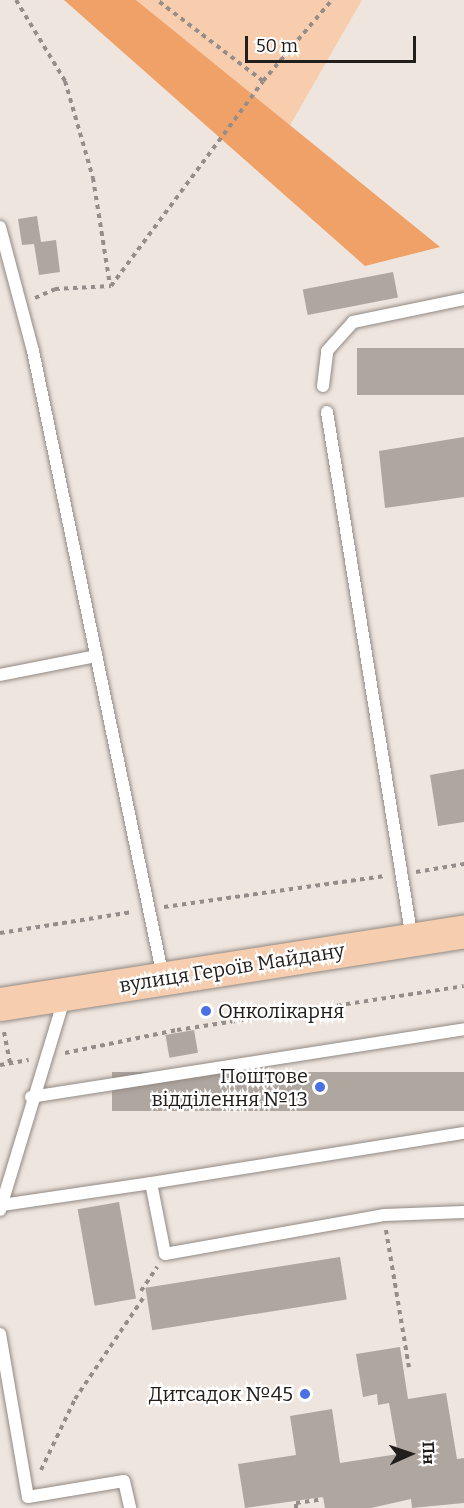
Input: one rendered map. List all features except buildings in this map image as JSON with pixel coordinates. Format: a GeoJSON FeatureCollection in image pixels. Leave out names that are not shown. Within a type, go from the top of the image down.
{"type":"FeatureCollection","features":[{"type":"Feature","properties":{"kind":"main road","name":"вулиця Героїв Майдану"},"geometry":{"type":"LineString","coordinates":[[1,1013],[65,994],[464,931]]}},
{"type":"Feature","properties":{"kind":"lane"},"geometry":{"type":"LineString","coordinates":[[0,227],[20,304],[164,978]]}},
{"type":"Feature","properties":{"kind":"lane"},"geometry":{"type":"LineString","coordinates":[[323,386],[327,351],[353,322],[464,299]]}},
{"type":"Feature","properties":{"kind":"lane"},"geometry":{"type":"LineString","coordinates":[[327,412],[399,874],[412,940]]}},
{"type":"Feature","properties":{"kind":"lane"},"geometry":{"type":"LineString","coordinates":[[0,675],[96,656]]}},
{"type":"Feature","properties":{"kind":"lane"},"geometry":{"type":"LineString","coordinates":[[65,994],[31,1097],[1,1207],[464,1133]]}},
{"type":"Feature","properties":{"kind":"lane"},"geometry":{"type":"LineString","coordinates":[[31,1097],[464,1029]]}},
{"type":"Feature","properties":{"kind":"lane"},"geometry":{"type":"LineString","coordinates":[[151,1183],[165,1254],[384,1215],[464,1212]]}},
{"type":"Feature","properties":{"kind":"lane"},"geometry":{"type":"LineString","coordinates":[[0,1334],[29,1502],[124,1481],[130,1508]]}},
{"type":"Feature","properties":{"kind":"path"},"geometry":{"type":"LineString","coordinates":[[16,0],[65,81],[93,178],[111,286]]}},
{"type":"Feature","properties":{"kind":"path"},"geometry":{"type":"LineString","coordinates":[[157,0],[264,81]]}},
{"type":"Feature","properties":{"kind":"path"},"geometry":{"type":"LineString","coordinates":[[111,286],[264,81],[332,0]]}},
{"type":"Feature","properties":{"kind":"path"},"geometry":{"type":"LineString","coordinates":[[20,304],[56,289],[111,286]]}},
{"type":"Feature","properties":{"kind":"path"},"geometry":{"type":"LineString","coordinates":[[0,933],[464,864]]}},
{"type":"Feature","properties":{"kind":"path"},"geometry":{"type":"LineString","coordinates":[[0,1065],[177,1030],[464,986]]}},
{"type":"Feature","properties":{"kind":"path"},"geometry":{"type":"LineString","coordinates":[[1,1013],[10,1063]]}},
{"type":"Feature","properties":{"kind":"path"},"geometry":{"type":"LineString","coordinates":[[384,1215],[409,1367]]}},
{"type":"Feature","properties":{"kind":"path"},"geometry":{"type":"LineString","coordinates":[[141,1291],[165,1254]]}},
{"type":"Feature","properties":{"kind":"path"},"geometry":{"type":"LineString","coordinates":[[29,1502],[75,1399],[143,1298]]}},
{"type":"Feature","properties":{"kind":"path"},"geometry":{"type":"LineString","coordinates":[[296,1508],[296,1503],[323,1499]]}},
{"type":"Feature","properties":{"kind":"shaded area"},"geometry":{"type":"Polygon","coordinates":[[[64,0],[136,0],[440,247],[365,266],[64,0]]]}},
{"type":"Feature","properties":{"kind":"shaded area"},"geometry":{"type":"Polygon","coordinates":[[[136,0],[362,0],[289,127],[136,0]]]}},
{"type":"Feature","properties":{"kind":"place","name":"Онколікарня"},"geometry":{"type":"Point","coordinates":[206,1011]}},
{"type":"Feature","properties":{"kind":"place","name":"Поштове відділення №13"},"geometry":{"type":"Point","coordinates":[320,1087]}},
{"type":"Feature","properties":{"kind":"place","name":"Дитсадок №45"},"geometry":{"type":"Point","coordinates":[305,1394]}}]}
